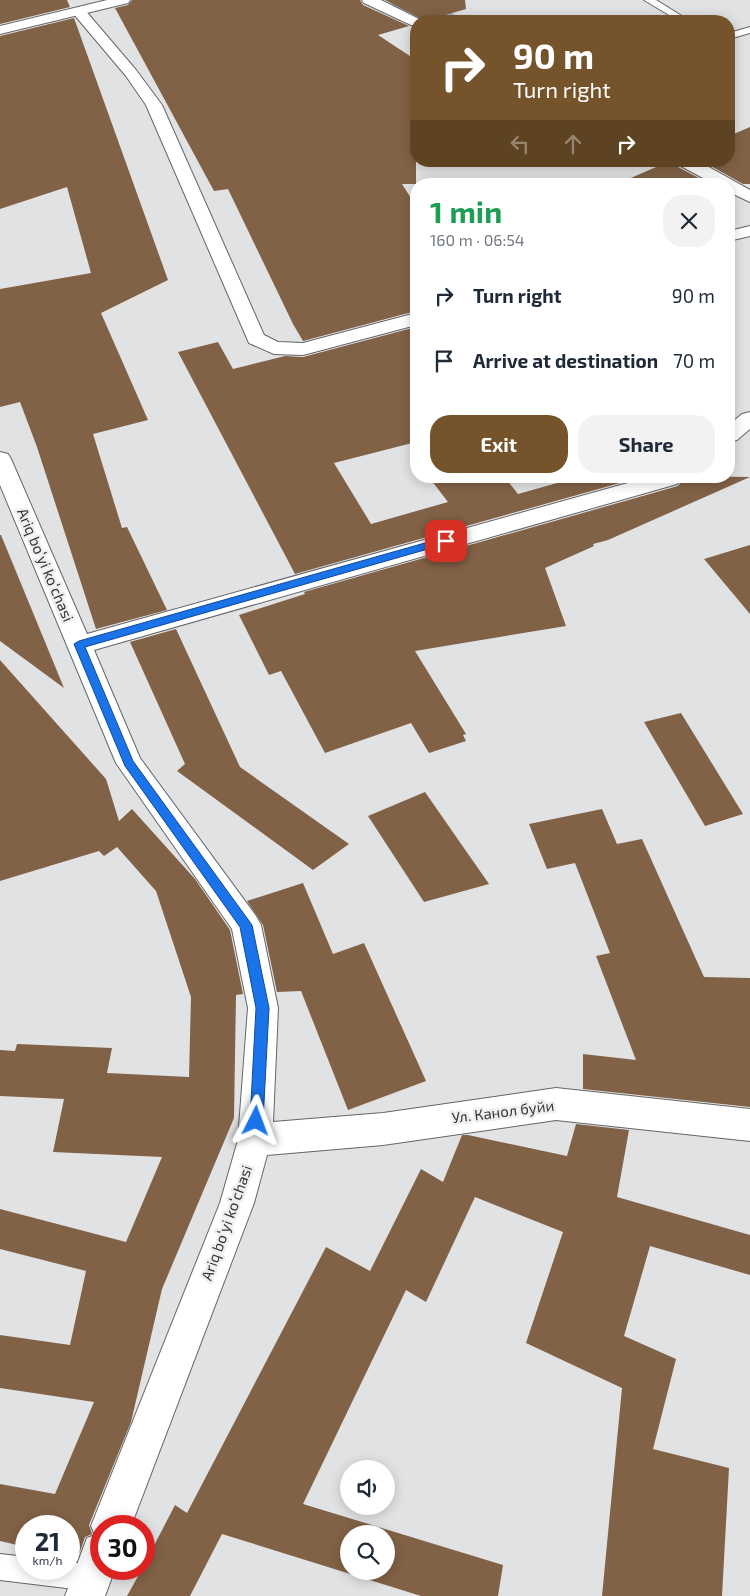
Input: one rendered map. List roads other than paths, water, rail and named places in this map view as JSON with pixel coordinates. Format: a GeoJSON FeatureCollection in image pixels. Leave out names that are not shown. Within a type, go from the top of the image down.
{"type":"FeatureCollection","features":[{"type":"Feature","properties":{"kind":"street"},"geometry":{"type":"LineString","coordinates":[[0,30],[123,0]]}},
{"type":"Feature","properties":{"kind":"street"},"geometry":{"type":"LineString","coordinates":[[369,0],[410,19]]}},
{"type":"Feature","properties":{"kind":"street"},"geometry":{"type":"LineString","coordinates":[[79,12],[131,73],[154,105],[256,339],[274,348],[303,349],[410,321]]}},
{"type":"Feature","properties":{"kind":"street"},"geometry":{"type":"LineString","coordinates":[[696,167],[717,178]]}},
{"type":"Feature","properties":{"kind":"street"},"geometry":{"type":"LineString","coordinates":[[735,188],[750,197]]}},
{"type":"Feature","properties":{"kind":"street"},"geometry":{"type":"LineString","coordinates":[[735,235],[750,231]]}},
{"type":"Feature","properties":{"kind":"street"},"geometry":{"type":"LineString","coordinates":[[735,430],[750,419]]}},
{"type":"Feature","properties":{"kind":"street","name":"Ariq boʻyi koʻchasi"},"geometry":{"type":"LineString","coordinates":[[0,459],[129,763],[246,925],[262,1008],[255,1140],[237,1203],[115,1515]]}},
{"type":"Feature","properties":{"kind":"street"},"geometry":{"type":"LineString","coordinates":[[79,644],[655,483]]}},
{"type":"Feature","properties":{"kind":"street","name":"Ул. Канол буйи"},"geometry":{"type":"LineString","coordinates":[[255,1140],[382,1129],[556,1104],[750,1126]]}},
{"type":"Feature","properties":{"kind":"lane"},"geometry":{"type":"LineString","coordinates":[[649,0],[675,15]]}},
{"type":"Feature","properties":{"kind":"lane"},"geometry":{"type":"LineString","coordinates":[[735,34],[750,30]]}},
{"type":"Feature","properties":{"kind":"lane"},"geometry":{"type":"LineString","coordinates":[[0,1567],[90,1575]]}},
{"type":"Feature","properties":{"kind":"waterway"},"geometry":{"type":"LineString","coordinates":[[401,0],[435,15]]}}]}
